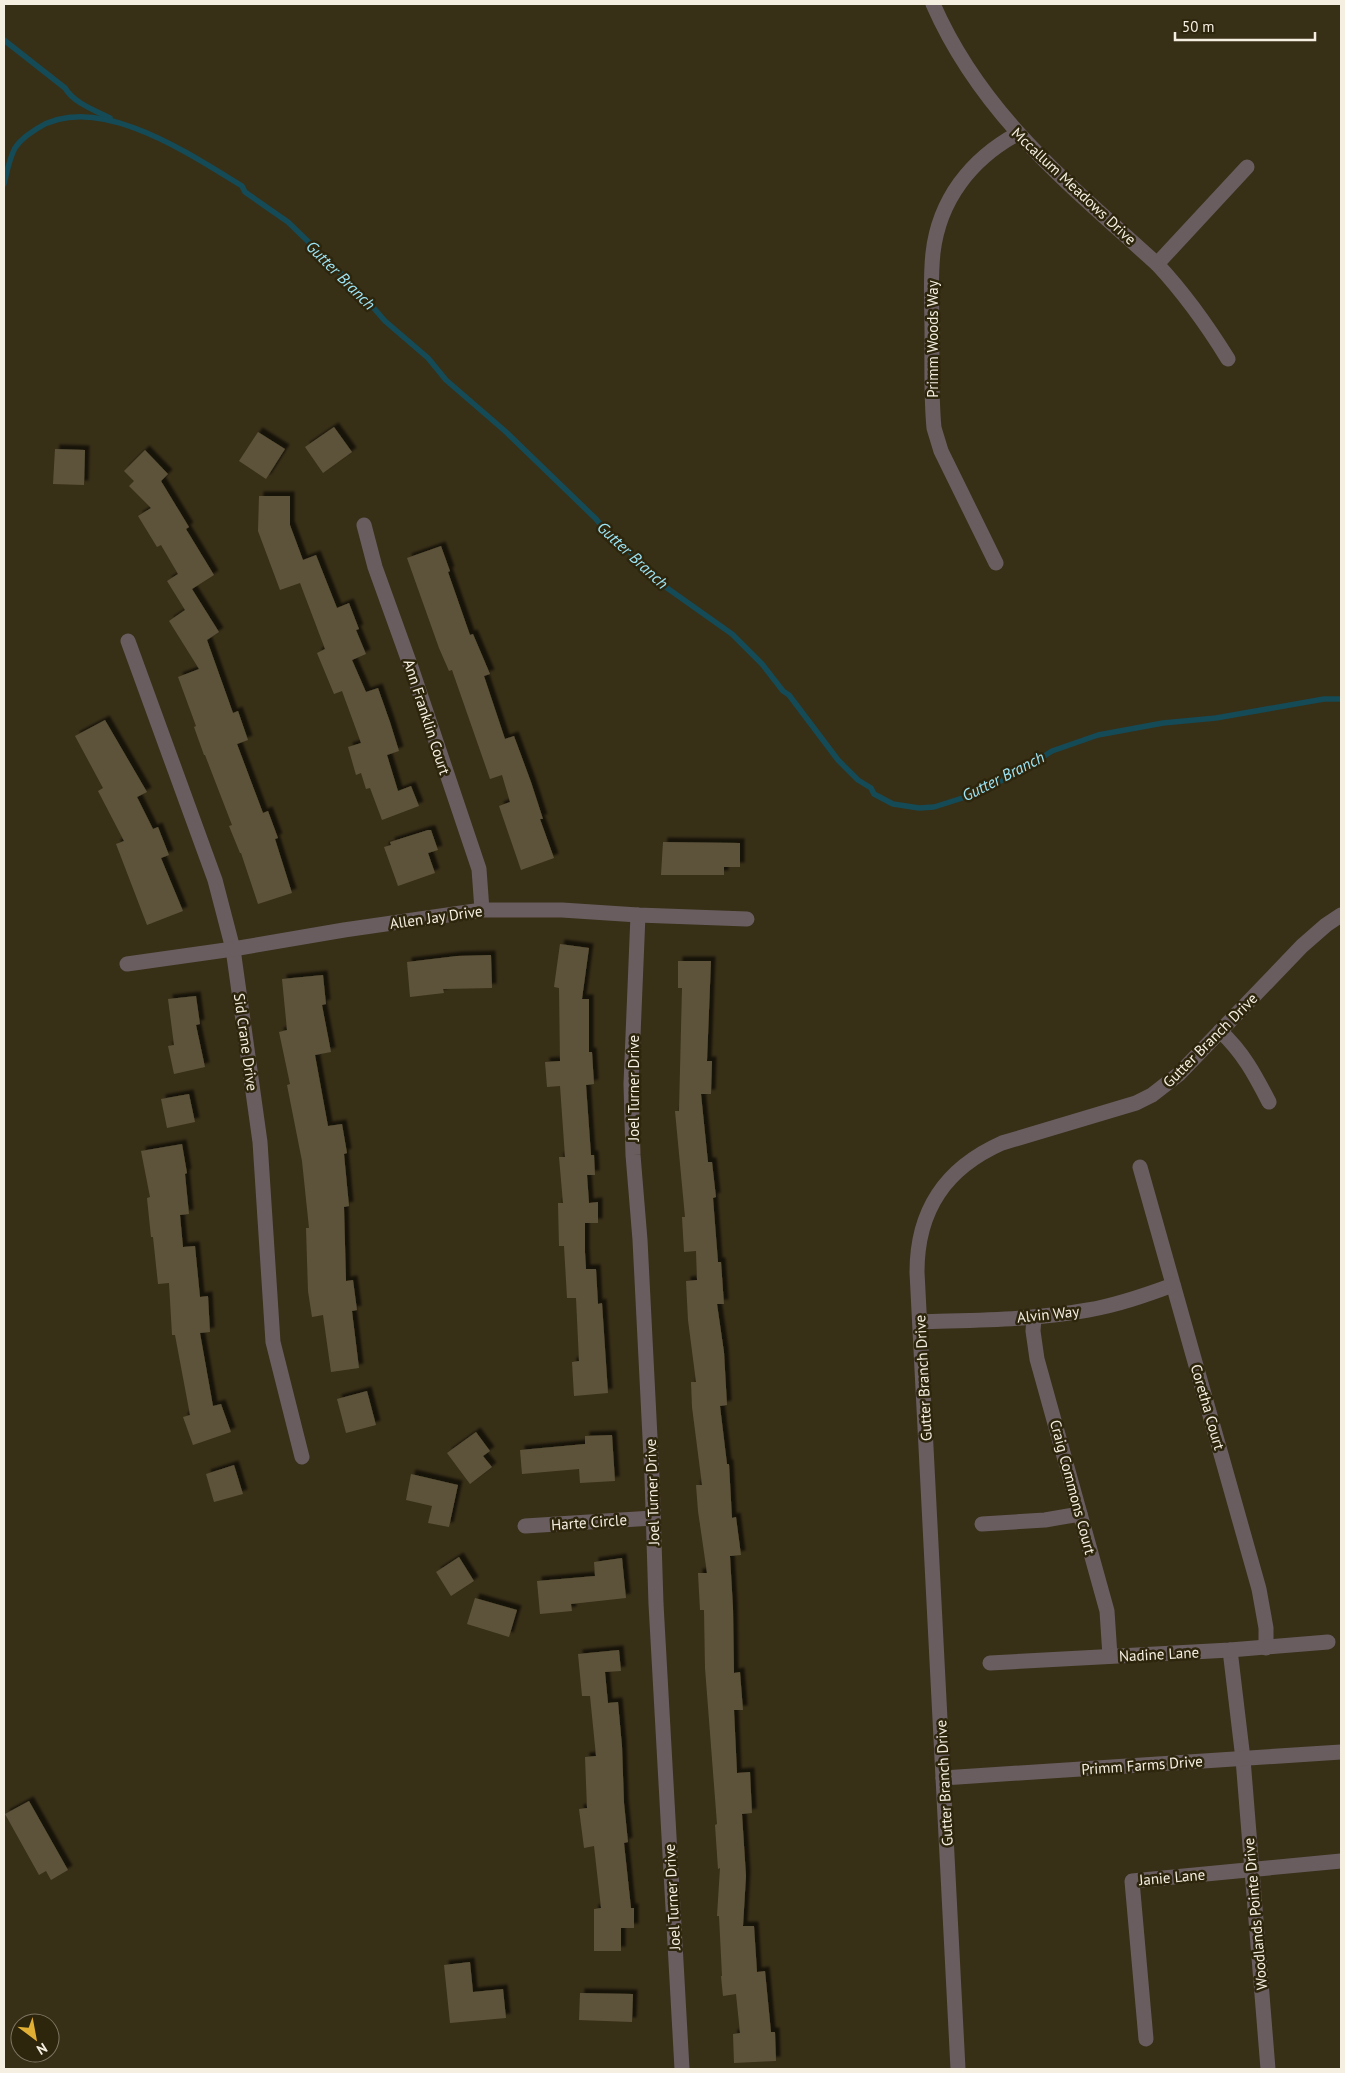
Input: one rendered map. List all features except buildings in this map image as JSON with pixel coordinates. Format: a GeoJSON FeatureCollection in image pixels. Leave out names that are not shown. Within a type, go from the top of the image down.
{"type":"FeatureCollection","features":[{"type":"Feature","properties":{"kind":"street","name":"Mccallum Meadows Drive"},"geometry":{"type":"LineString","coordinates":[[932,4],[968,69],[1017,134],[1157,264],[1192,304],[1228,359]]}},
{"type":"Feature","properties":{"kind":"street","name":"Primm Woods Way"},"geometry":{"type":"LineString","coordinates":[[996,563],[941,451],[934,428],[932,270],[933,253],[940,220],[955,190],[964,176],[988,152],[1017,134]]}},
{"type":"Feature","properties":{"kind":"street"},"geometry":{"type":"LineString","coordinates":[[1157,264],[1247,167]]}},
{"type":"Feature","properties":{"kind":"street","name":"Ann Franklin Court"},"geometry":{"type":"LineString","coordinates":[[364,525],[375,567],[479,869],[482,910]]}},
{"type":"Feature","properties":{"kind":"street","name":"Sid Crane Drive"},"geometry":{"type":"LineString","coordinates":[[128,641],[215,880],[233,950],[260,1142],[273,1342],[302,1457]]}},
{"type":"Feature","properties":{"kind":"street","name":"Allen Jay Drive"},"geometry":{"type":"LineString","coordinates":[[127,964],[233,950],[344,930],[482,910],[562,910],[747,919]]}},
{"type":"Feature","properties":{"kind":"street","name":"Joel Turner Drive"},"geometry":{"type":"LineString","coordinates":[[638,915],[633,1017],[632,1110],[682,2069]]}},
{"type":"Feature","properties":{"kind":"street","name":"Gutter Branch Drive"},"geometry":{"type":"LineString","coordinates":[[958,2069],[917,1272],[919,1239],[930,1208],[938,1193],[960,1168],[984,1151],[1002,1143],[1120,1108],[1152,1095],[1179,1074],[1302,946],[1340,917]]}},
{"type":"Feature","properties":{"kind":"street"},"geometry":{"type":"LineString","coordinates":[[1220,1031],[1240,1051],[1269,1102]]}},
{"type":"Feature","properties":{"kind":"street","name":"Coretha Court"},"geometry":{"type":"LineString","coordinates":[[1140,1167],[1259,1589],[1265,1618],[1266,1648]]}},
{"type":"Feature","properties":{"kind":"street","name":"Alvin Way"},"geometry":{"type":"LineString","coordinates":[[920,1322],[1034,1317],[1100,1307],[1173,1285]]}},
{"type":"Feature","properties":{"kind":"street","name":"Craig Commons Court"},"geometry":{"type":"LineString","coordinates":[[1034,1317],[1037,1359],[1107,1610],[1110,1656]]}},
{"type":"Feature","properties":{"kind":"street"},"geometry":{"type":"LineString","coordinates":[[982,1524],[1045,1520],[1080,1514]]}},
{"type":"Feature","properties":{"kind":"street","name":"Harte Circle"},"geometry":{"type":"LineString","coordinates":[[525,1526],[652,1518]]}},
{"type":"Feature","properties":{"kind":"street","name":"Nadine Lane"},"geometry":{"type":"LineString","coordinates":[[990,1663],[1266,1648],[1328,1642]]}},
{"type":"Feature","properties":{"kind":"street","name":"Woodlands Pointe Drive"},"geometry":{"type":"LineString","coordinates":[[1230,1650],[1243,1759],[1268,2069]]}},
{"type":"Feature","properties":{"kind":"street","name":"Primm Farms Drive"},"geometry":{"type":"LineString","coordinates":[[943,1778],[1341,1752]]}},
{"type":"Feature","properties":{"kind":"street","name":"Janie Lane"},"geometry":{"type":"LineString","coordinates":[[1146,2039],[1132,1881],[1341,1861]]}},
{"type":"Feature","properties":{"kind":"waterway"},"geometry":{"type":"LineString","coordinates":[[4,40],[65,88],[79,102],[110,118]]}},
{"type":"Feature","properties":{"kind":"waterway","name":"Gutter Branch"},"geometry":{"type":"LineString","coordinates":[[4,184],[13,152],[25,137],[38,128],[62,119],[88,117],[115,122],[171,144],[242,186],[245,192],[288,222],[358,290],[385,321],[428,358],[446,380],[505,431],[596,519],[613,540],[626,548],[660,583],[732,634],[762,664],[783,691],[789,695],[838,760],[858,780],[871,788],[874,794],[893,804],[919,808],[934,807],[975,794],[1024,769],[1052,751],[1098,735],[1163,723],[1216,718],[1324,699],[1341,699]]}}]}
